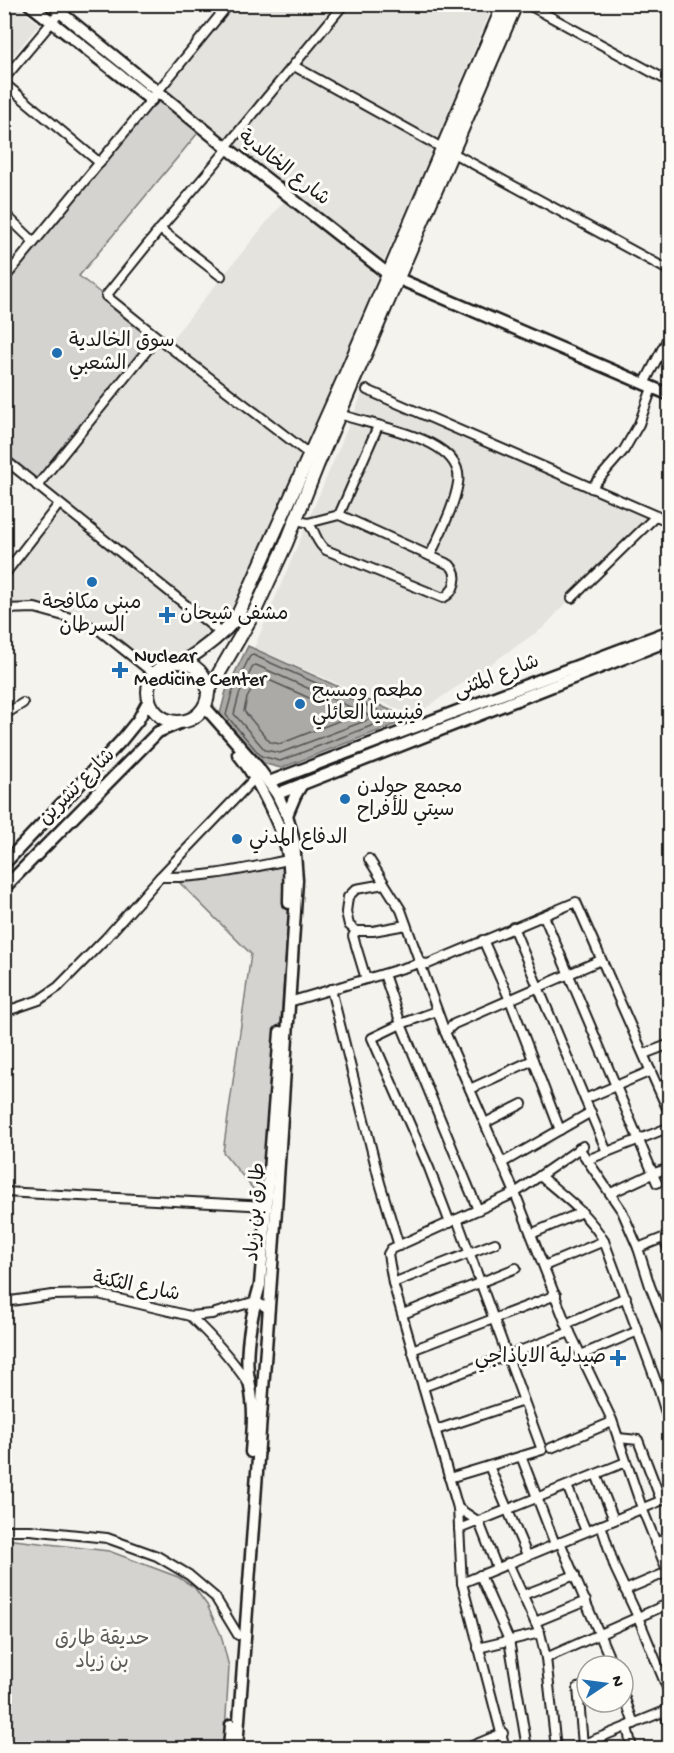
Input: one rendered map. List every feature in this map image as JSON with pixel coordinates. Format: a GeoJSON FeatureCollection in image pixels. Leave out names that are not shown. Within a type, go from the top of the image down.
{"type":"FeatureCollection","features":[{"type":"Feature","properties":{"kind":"main road"},"geometry":{"type":"LineString","coordinates":[[29,4],[154,96]]}},
{"type":"Feature","properties":{"kind":"main road"},"geometry":{"type":"LineString","coordinates":[[50,4],[64,9],[154,96]]}},
{"type":"Feature","properties":{"kind":"main road"},"geometry":{"type":"LineString","coordinates":[[448,150],[504,4]]}},
{"type":"Feature","properties":{"kind":"main road"},"geometry":{"type":"LineString","coordinates":[[208,692],[204,676],[194,666],[183,662],[164,665],[153,674],[149,683],[149,700],[161,717],[182,722],[196,716],[203,708],[208,692],[303,521],[317,466],[394,277],[448,150],[516,4]]}},
{"type":"Feature","properties":{"kind":"main road","name":"شارع الخالدية"},"geometry":{"type":"LineString","coordinates":[[154,96],[226,147],[394,277],[669,394]]}},
{"type":"Feature","properties":{"kind":"main road"},"geometry":{"type":"LineString","coordinates":[[183,662],[222,634],[237,617],[309,454],[394,277]]}},
{"type":"Feature","properties":{"kind":"main road","name":"شارع المثنى"},"geometry":{"type":"LineString","coordinates":[[266,781],[290,775],[669,631]]}},
{"type":"Feature","properties":{"kind":"main road","name":"شارع المثنى"},"geometry":{"type":"LineString","coordinates":[[266,781],[302,784],[669,640]]}},
{"type":"Feature","properties":{"kind":"main road"},"geometry":{"type":"LineString","coordinates":[[4,864],[121,741],[138,720],[149,700]]}},
{"type":"Feature","properties":{"kind":"main road"},"geometry":{"type":"LineString","coordinates":[[203,708],[243,760],[266,781],[274,796],[269,798],[264,796]]}},
{"type":"Feature","properties":{"kind":"main road","name":"شارع تشرين"},"geometry":{"type":"LineString","coordinates":[[4,888],[158,732],[182,722]]}},
{"type":"Feature","properties":{"kind":"main road"},"geometry":{"type":"LineString","coordinates":[[229,1749],[253,1415],[251,1388],[244,1372],[260,1285],[289,904],[287,852],[280,830],[264,796],[266,781],[272,772],[290,775]]}},
{"type":"Feature","properties":{"kind":"main road","name":"طارق بن زياد"},"geometry":{"type":"LineString","coordinates":[[237,1749],[297,880],[294,841],[287,815],[266,781]]}},
{"type":"Feature","properties":{"kind":"main road"},"geometry":{"type":"LineString","coordinates":[[287,815],[302,784]]}},
{"type":"Feature","properties":{"kind":"street"},"geometry":{"type":"LineString","coordinates":[[4,279],[229,4]]}},
{"type":"Feature","properties":{"kind":"street"},"geometry":{"type":"LineString","coordinates":[[309,454],[106,296],[344,4]]}},
{"type":"Feature","properties":{"kind":"street"},"geometry":{"type":"LineString","coordinates":[[527,4],[669,82]]}},
{"type":"Feature","properties":{"kind":"street"},"geometry":{"type":"LineString","coordinates":[[64,9],[4,81],[100,163]]}},
{"type":"Feature","properties":{"kind":"street"},"geometry":{"type":"LineString","coordinates":[[294,66],[669,271]]}},
{"type":"Feature","properties":{"kind":"street"},"geometry":{"type":"LineString","coordinates":[[4,213],[34,242]]}},
{"type":"Feature","properties":{"kind":"street"},"geometry":{"type":"LineString","coordinates":[[160,229],[221,276]]}},
{"type":"Feature","properties":{"kind":"street"},"geometry":{"type":"LineString","coordinates":[[591,488],[624,450],[639,424],[648,386],[669,334]]}},
{"type":"Feature","properties":{"kind":"street"},"geometry":{"type":"LineString","coordinates":[[37,486],[158,338]]}},
{"type":"Feature","properties":{"kind":"street"},"geometry":{"type":"LineString","coordinates":[[367,390],[669,522]]}},
{"type":"Feature","properties":{"kind":"street"},"geometry":{"type":"LineString","coordinates":[[340,414],[378,426],[390,427],[438,447],[451,458],[459,480],[430,556]]}},
{"type":"Feature","properties":{"kind":"street"},"geometry":{"type":"LineString","coordinates":[[339,515],[378,426]]}},
{"type":"Feature","properties":{"kind":"street"},"geometry":{"type":"LineString","coordinates":[[4,459],[222,634]]}},
{"type":"Feature","properties":{"kind":"street"},"geometry":{"type":"LineString","coordinates":[[604,474],[605,494]]}},
{"type":"Feature","properties":{"kind":"street"},"geometry":{"type":"LineString","coordinates":[[4,575],[59,504]]}},
{"type":"Feature","properties":{"kind":"street"},"geometry":{"type":"LineString","coordinates":[[339,515],[454,569],[455,583],[443,598],[326,550],[320,545],[315,530],[303,521],[339,515]]}},
{"type":"Feature","properties":{"kind":"street"},"geometry":{"type":"LineString","coordinates":[[572,598],[656,516]]}},
{"type":"Feature","properties":{"kind":"street"},"geometry":{"type":"LineString","coordinates":[[4,609],[35,608],[71,618],[99,630],[153,674]]}},
{"type":"Feature","properties":{"kind":"street"},"geometry":{"type":"LineString","coordinates":[[4,715],[23,703]]}},
{"type":"Feature","properties":{"kind":"street"},"geometry":{"type":"LineString","coordinates":[[4,1012],[39,1000],[58,987],[106,938],[160,877],[266,781]]}},
{"type":"Feature","properties":{"kind":"street"},"geometry":{"type":"LineString","coordinates":[[160,877],[190,878],[221,874],[288,860]]}},
{"type":"Feature","properties":{"kind":"street"},"geometry":{"type":"LineString","coordinates":[[369,860],[401,910],[445,1032],[515,1193],[568,1328],[612,1422],[642,1508],[669,1574],[625,1590]]}},
{"type":"Feature","properties":{"kind":"street"},"geometry":{"type":"LineString","coordinates":[[384,884],[356,889],[348,897],[346,912],[348,925],[356,931],[373,931],[406,925]]}},
{"type":"Feature","properties":{"kind":"street"},"geometry":{"type":"LineString","coordinates":[[289,1002],[420,963],[428,963],[576,902],[669,1115]]}},
{"type":"Feature","properties":{"kind":"street"},"geometry":{"type":"LineString","coordinates":[[544,916],[657,1183]]}},
{"type":"Feature","properties":{"kind":"street"},"geometry":{"type":"LineString","coordinates":[[513,927],[607,1152]]}},
{"type":"Feature","properties":{"kind":"street"},"geometry":{"type":"LineString","coordinates":[[356,931],[353,936],[366,979]]}},
{"type":"Feature","properties":{"kind":"street"},"geometry":{"type":"LineString","coordinates":[[483,940],[510,1000],[561,1130]]}},
{"type":"Feature","properties":{"kind":"street"},"geometry":{"type":"LineString","coordinates":[[445,1032],[454,1024],[601,960]]}},
{"type":"Feature","properties":{"kind":"street"},"geometry":{"type":"LineString","coordinates":[[384,974],[401,1024],[478,1210]]}},
{"type":"Feature","properties":{"kind":"street"},"geometry":{"type":"LineString","coordinates":[[332,989],[380,1183],[399,1246]]}},
{"type":"Feature","properties":{"kind":"street"},"geometry":{"type":"LineString","coordinates":[[437,1011],[401,1024],[372,1038],[429,1168],[470,1253],[542,1450],[449,1478]]}},
{"type":"Feature","properties":{"kind":"street"},"geometry":{"type":"LineString","coordinates":[[644,1054],[669,1044]]}},
{"type":"Feature","properties":{"kind":"street"},"geometry":{"type":"LineString","coordinates":[[470,1089],[533,1060]]}},
{"type":"Feature","properties":{"kind":"street"},"geometry":{"type":"LineString","coordinates":[[585,1099],[651,1071]]}},
{"type":"Feature","properties":{"kind":"street"},"geometry":{"type":"LineString","coordinates":[[658,1087],[669,1082]]}},
{"type":"Feature","properties":{"kind":"street"},"geometry":{"type":"LineString","coordinates":[[484,1123],[522,1104]]}},
{"type":"Feature","properties":{"kind":"street"},"geometry":{"type":"LineString","coordinates":[[502,1163],[591,1112]]}},
{"type":"Feature","properties":{"kind":"street"},"geometry":{"type":"LineString","coordinates":[[587,1160],[669,1127]]}},
{"type":"Feature","properties":{"kind":"street"},"geometry":{"type":"LineString","coordinates":[[503,1748],[503,1733],[462,1583],[458,1508],[393,1283],[388,1254],[391,1249],[515,1193],[581,1147],[587,1160],[622,1211],[638,1248],[669,1337]]}},
{"type":"Feature","properties":{"kind":"street"},"geometry":{"type":"LineString","coordinates":[[611,1193],[669,1168]]}},
{"type":"Feature","properties":{"kind":"street"},"geometry":{"type":"LineString","coordinates":[[540,1176],[582,1212],[595,1226],[604,1241],[656,1382],[669,1426]]}},
{"type":"Feature","properties":{"kind":"street"},"geometry":{"type":"LineString","coordinates":[[4,1192],[267,1206]]}},
{"type":"Feature","properties":{"kind":"street"},"geometry":{"type":"LineString","coordinates":[[531,1234],[582,1212]]}},
{"type":"Feature","properties":{"kind":"street"},"geometry":{"type":"LineString","coordinates":[[638,1248],[667,1237],[669,1254]]}},
{"type":"Feature","properties":{"kind":"street"},"geometry":{"type":"LineString","coordinates":[[544,1266],[604,1241]]}},
{"type":"Feature","properties":{"kind":"street"},"geometry":{"type":"LineString","coordinates":[[393,1283],[495,1243]]}},
{"type":"Feature","properties":{"kind":"street"},"geometry":{"type":"LineString","coordinates":[[403,1314],[516,1268]]}},
{"type":"Feature","properties":{"kind":"street","name":"شارع الثكنة"},"geometry":{"type":"LineString","coordinates":[[4,1302],[52,1295],[98,1294],[190,1316]]}},
{"type":"Feature","properties":{"kind":"street"},"geometry":{"type":"LineString","coordinates":[[412,1350],[556,1295]]}},
{"type":"Feature","properties":{"kind":"street"},"geometry":{"type":"LineString","coordinates":[[423,1387],[507,1356],[568,1328],[626,1297]]}},
{"type":"Feature","properties":{"kind":"street"},"geometry":{"type":"LineString","coordinates":[[190,1316],[212,1314],[256,1301],[268,1308]]}},
{"type":"Feature","properties":{"kind":"street"},"geometry":{"type":"LineString","coordinates":[[190,1316],[244,1372],[264,1374]]}},
{"type":"Feature","properties":{"kind":"street"},"geometry":{"type":"LineString","coordinates":[[581,1355],[638,1331]]}},
{"type":"Feature","properties":{"kind":"street"},"geometry":{"type":"LineString","coordinates":[[436,1430],[523,1401]]}},
{"type":"Feature","properties":{"kind":"street"},"geometry":{"type":"LineString","coordinates":[[551,1448],[612,1422]]}},
{"type":"Feature","properties":{"kind":"street"},"geometry":{"type":"LineString","coordinates":[[462,1583],[665,1498],[638,1440],[618,1438]]}},
{"type":"Feature","properties":{"kind":"street"},"geometry":{"type":"LineString","coordinates":[[521,1456],[558,1543],[575,1575],[607,1654]]}},
{"type":"Feature","properties":{"kind":"street"},"geometry":{"type":"LineString","coordinates":[[459,1529],[626,1462]]}},
{"type":"Feature","properties":{"kind":"street"},"geometry":{"type":"LineString","coordinates":[[489,1466],[527,1555]]}},
{"type":"Feature","properties":{"kind":"street"},"geometry":{"type":"LineString","coordinates":[[596,1474],[614,1520]]}},
{"type":"Feature","properties":{"kind":"street"},"geometry":{"type":"LineString","coordinates":[[567,1486],[586,1531]]}},
{"type":"Feature","properties":{"kind":"street"},"geometry":{"type":"LineString","coordinates":[[458,1508],[479,1522],[497,1568]]}},
{"type":"Feature","properties":{"kind":"street"},"geometry":{"type":"LineString","coordinates":[[601,1525],[615,1568],[638,1617],[669,1695]]}},
{"type":"Feature","properties":{"kind":"street"},"geometry":{"type":"LineString","coordinates":[[4,1530],[30,1530],[107,1538],[157,1556],[189,1575],[215,1597],[238,1635]]}},
{"type":"Feature","properties":{"kind":"street"},"geometry":{"type":"LineString","coordinates":[[656,1543],[669,1537]]}},
{"type":"Feature","properties":{"kind":"street"},"geometry":{"type":"LineString","coordinates":[[508,1563],[540,1633],[546,1658],[556,1749]]}},
{"type":"Feature","properties":{"kind":"street"},"geometry":{"type":"LineString","coordinates":[[480,1575],[509,1640],[527,1749]]}},
{"type":"Feature","properties":{"kind":"street"},"geometry":{"type":"LineString","coordinates":[[523,1595],[575,1575]]}},
{"type":"Feature","properties":{"kind":"street"},"geometry":{"type":"LineString","coordinates":[[535,1622],[586,1601]]}},
{"type":"Feature","properties":{"kind":"street"},"geometry":{"type":"LineString","coordinates":[[546,1658],[669,1603]]}},
{"type":"Feature","properties":{"kind":"street"},"geometry":{"type":"LineString","coordinates":[[478,1648],[540,1633]]}},
{"type":"Feature","properties":{"kind":"street"},"geometry":{"type":"LineString","coordinates":[[574,1749],[589,1745],[667,1710],[669,1731]]}},
{"type":"Feature","properties":{"kind":"street"},"geometry":{"type":"LineString","coordinates":[[583,1714],[589,1745]]}},
{"type":"Feature","properties":{"kind":"street"},"geometry":{"type":"LineString","coordinates":[[627,1714],[632,1749]]}},
{"type":"Feature","properties":{"kind":"street"},"geometry":{"type":"LineString","coordinates":[[467,1749],[503,1733]]}},
{"type":"Feature","properties":{"kind":"shaded area"},"geometry":{"type":"Polygon","coordinates":[[[5,4],[15,5],[39,24],[5,66],[5,4]]]}},
{"type":"Feature","properties":{"kind":"shaded area"},"geometry":{"type":"Polygon","coordinates":[[[229,5],[493,5],[380,270],[296,486],[237,617],[183,662],[164,665],[154,674],[99,630],[35,608],[5,609],[4,575],[59,505],[37,486],[157,338],[167,345],[288,196],[158,91],[229,5]]]}},
{"type":"Feature","properties":{"kind":"shaded area"},"geometry":{"type":"Polygon","coordinates":[[[362,394],[646,518],[543,628],[414,716],[254,648],[362,394]]]}},
{"type":"Feature","properties":{"kind":"green space"},"geometry":{"type":"Polygon","coordinates":[[[158,91],[202,128],[79,276],[157,338],[37,486],[5,459],[5,279],[158,91]]]}},
{"type":"Feature","properties":{"kind":"green space"},"geometry":{"type":"Polygon","coordinates":[[[288,860],[289,904],[267,1206],[223,1152],[251,954],[172,875],[288,860]]]}},
{"type":"Feature","properties":{"kind":"green space","name":"حديقة طارق بن زياد"},"geometry":{"type":"Polygon","coordinates":[[[5,1539],[109,1551],[178,1577],[194,1587],[207,1605],[221,1635],[229,1667],[224,1748],[5,1748],[5,1539]]]}},
{"type":"Feature","properties":{"kind":"water","name":"مطعم ومسبح فينيسيا العائلي"},"geometry":{"type":"Polygon","coordinates":[[[248,646],[410,719],[281,768],[258,762],[219,718],[226,691],[248,646]]]}},
{"type":"Feature","properties":{"kind":"place","name":"سوق الخالدية الشعبي"},"geometry":{"type":"Point","coordinates":[57,353]}},
{"type":"Feature","properties":{"kind":"place","name":"مبنى مكافحة السرطان"},"geometry":{"type":"Point","coordinates":[92,582]}},
{"type":"Feature","properties":{"kind":"place","name":"مشفى شيحان"},"geometry":{"type":"Point","coordinates":[167,615]}},
{"type":"Feature","properties":{"kind":"place","name":"Nuclear Medicine Center"},"geometry":{"type":"Point","coordinates":[120,670]}},
{"type":"Feature","properties":{"kind":"place","name":"مطعم ومسبح فينيسيا العائلي"},"geometry":{"type":"Point","coordinates":[300,704]}},
{"type":"Feature","properties":{"kind":"place","name":"مجمع جولدن سيتي للأفراح"},"geometry":{"type":"Point","coordinates":[345,799]}},
{"type":"Feature","properties":{"kind":"place","name":"الدفاع المدني"},"geometry":{"type":"Point","coordinates":[237,839]}},
{"type":"Feature","properties":{"kind":"place","name":"صيدلية الاياذاجي"},"geometry":{"type":"Point","coordinates":[618,1358]}}]}
